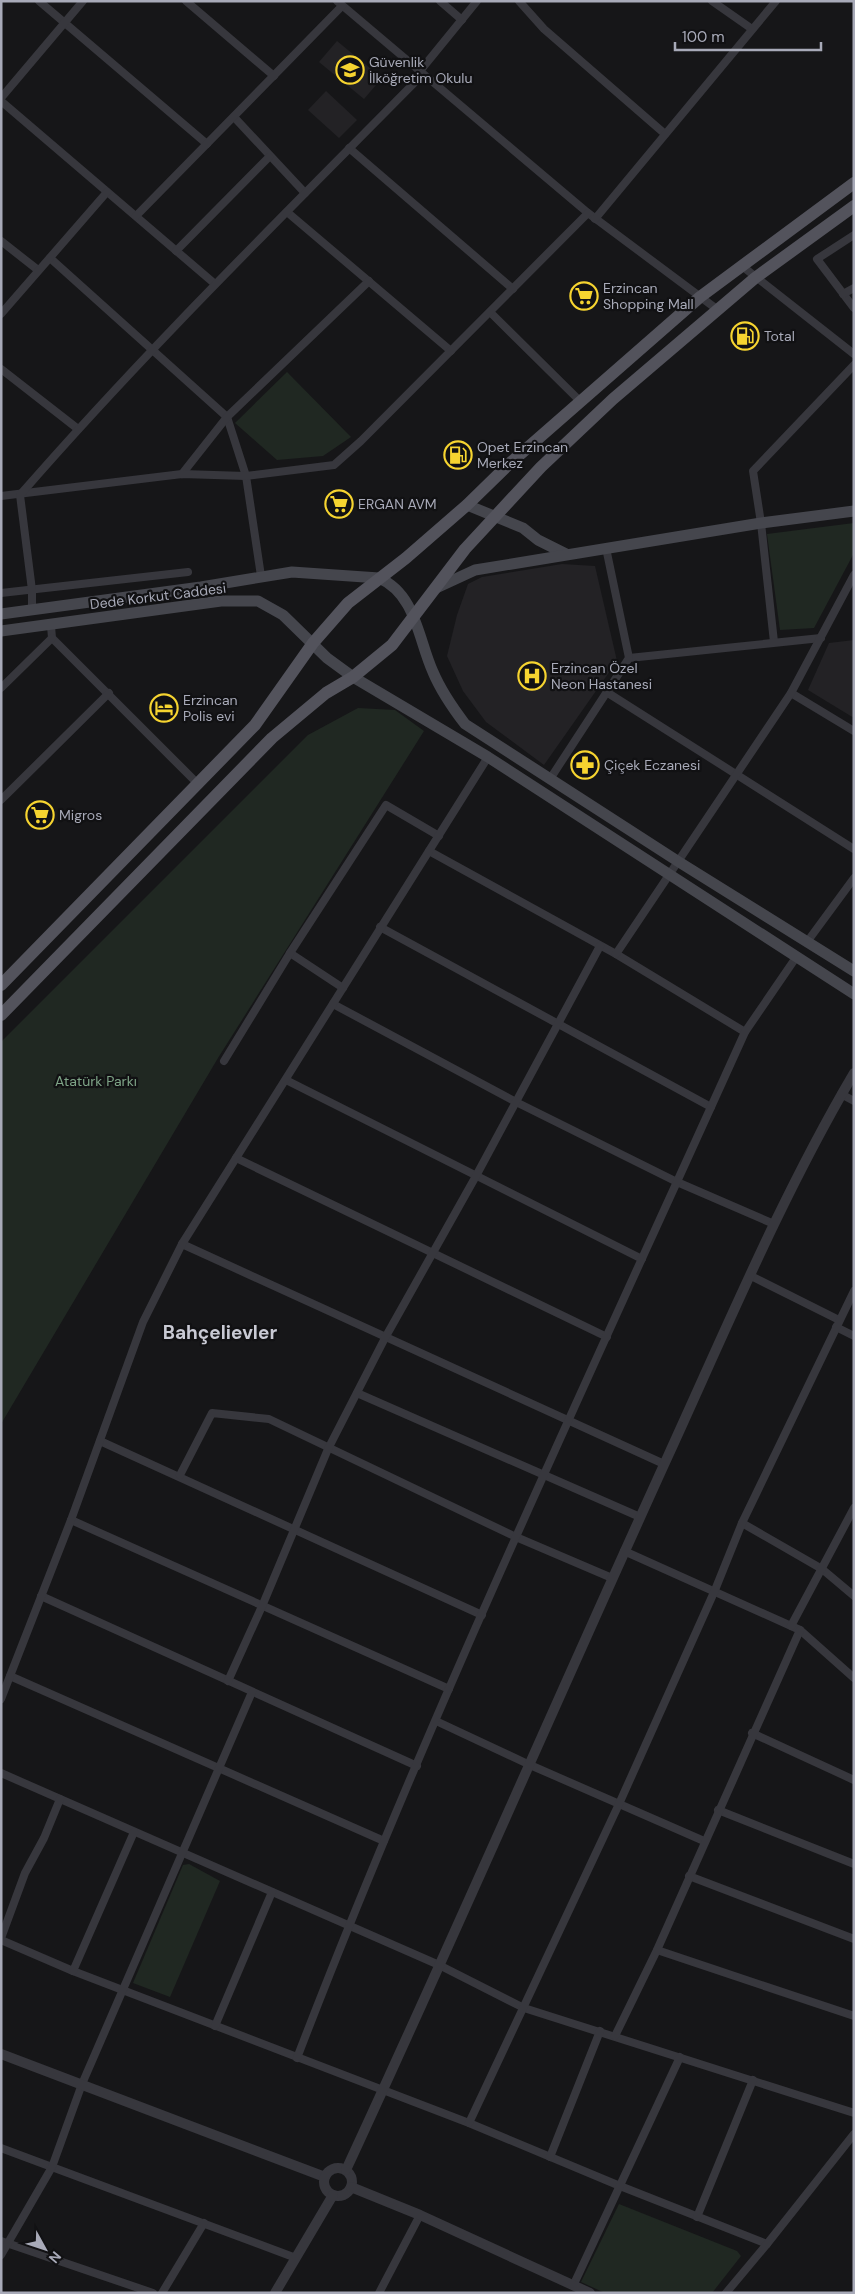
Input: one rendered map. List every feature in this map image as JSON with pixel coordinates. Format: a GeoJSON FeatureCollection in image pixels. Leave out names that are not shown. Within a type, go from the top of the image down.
{"type":"FeatureCollection","features":[{"type":"Feature","properties":{"kind":"main road"},"geometry":{"type":"LineString","coordinates":[[1,985],[255,725],[313,643],[348,603],[467,505],[700,297],[854,183]]}},
{"type":"Feature","properties":{"kind":"main road"},"geometry":{"type":"LineString","coordinates":[[1,1015],[272,738],[326,694],[353,677],[392,645],[464,549],[540,467],[613,399],[756,278],[854,206]]}},
{"type":"Feature","properties":{"kind":"main road"},"geometry":{"type":"LineString","coordinates":[[467,505],[523,528],[538,540],[566,554]]}},
{"type":"Feature","properties":{"kind":"main road"},"geometry":{"type":"LineString","coordinates":[[436,588],[475,570],[761,524],[854,512]]}},
{"type":"Feature","properties":{"kind":"main road","name":"Dede Korkut Caddesi"},"geometry":{"type":"LineString","coordinates":[[1,614],[201,587],[292,572],[379,578]]}},
{"type":"Feature","properties":{"kind":"main road"},"geometry":{"type":"LineString","coordinates":[[379,578],[392,584],[404,598],[414,617],[432,671],[449,703],[465,724],[854,971]]}},
{"type":"Feature","properties":{"kind":"main road","name":"Dede Korkut Caddesi"},"geometry":{"type":"LineString","coordinates":[[1,631],[51,626],[221,601],[258,601],[283,615],[327,658],[353,677],[488,757],[669,876],[854,994]]}},
{"type":"Feature","properties":{"kind":"street"},"geometry":{"type":"LineString","coordinates":[[39,1],[208,144]]}},
{"type":"Feature","properties":{"kind":"street"},"geometry":{"type":"LineString","coordinates":[[83,1],[1,100],[215,284]]}},
{"type":"Feature","properties":{"kind":"street"},"geometry":{"type":"LineString","coordinates":[[186,1],[274,76]]}},
{"type":"Feature","properties":{"kind":"street"},"geometry":{"type":"LineString","coordinates":[[440,1],[462,20]]}},
{"type":"Feature","properties":{"kind":"street"},"geometry":{"type":"LineString","coordinates":[[32,611],[32,590],[20,495],[151,350],[350,148],[421,72],[477,1]]}},
{"type":"Feature","properties":{"kind":"street"},"geometry":{"type":"LineString","coordinates":[[519,1],[544,29],[666,134]]}},
{"type":"Feature","properties":{"kind":"street"},"geometry":{"type":"LineString","coordinates":[[712,1],[752,29]]}},
{"type":"Feature","properties":{"kind":"street"},"geometry":{"type":"LineString","coordinates":[[595,218],[776,1]]}},
{"type":"Feature","properties":{"kind":"street"},"geometry":{"type":"LineString","coordinates":[[136,216],[274,76],[340,3],[588,213],[718,310]]}},
{"type":"Feature","properties":{"kind":"street"},"geometry":{"type":"LineString","coordinates":[[234,117],[269,157],[305,193]]}},
{"type":"Feature","properties":{"kind":"street"},"geometry":{"type":"LineString","coordinates":[[350,148],[513,289]]}},
{"type":"Feature","properties":{"kind":"street"},"geometry":{"type":"LineString","coordinates":[[176,251],[269,157]]}},
{"type":"Feature","properties":{"kind":"street"},"geometry":{"type":"LineString","coordinates":[[1,314],[107,192]]}},
{"type":"Feature","properties":{"kind":"street"},"geometry":{"type":"LineString","coordinates":[[287,212],[451,351]]}},
{"type":"Feature","properties":{"kind":"street"},"geometry":{"type":"LineString","coordinates":[[1,496],[182,474],[246,476],[334,465],[361,441],[588,213]]}},
{"type":"Feature","properties":{"kind":"street"},"geometry":{"type":"LineString","coordinates":[[854,235],[817,259],[854,308]]}},
{"type":"Feature","properties":{"kind":"street"},"geometry":{"type":"LineString","coordinates":[[1,241],[38,270]]}},
{"type":"Feature","properties":{"kind":"street"},"geometry":{"type":"LineString","coordinates":[[50,258],[227,417],[246,476],[261,576]]}},
{"type":"Feature","properties":{"kind":"street"},"geometry":{"type":"LineString","coordinates":[[742,266],[854,354]]}},
{"type":"Feature","properties":{"kind":"street"},"geometry":{"type":"LineString","coordinates":[[182,474],[227,417],[369,281]]}},
{"type":"Feature","properties":{"kind":"street"},"geometry":{"type":"LineString","coordinates":[[843,294],[854,288]]}},
{"type":"Feature","properties":{"kind":"street"},"geometry":{"type":"LineString","coordinates":[[490,312],[581,402]]}},
{"type":"Feature","properties":{"kind":"street"},"geometry":{"type":"LineString","coordinates":[[774,642],[753,471],[854,365]]}},
{"type":"Feature","properties":{"kind":"street"},"geometry":{"type":"LineString","coordinates":[[1,370],[78,429]]}},
{"type":"Feature","properties":{"kind":"street"},"geometry":{"type":"LineString","coordinates":[[550,779],[608,693],[629,658],[606,548]]}},
{"type":"Feature","properties":{"kind":"street"},"geometry":{"type":"LineString","coordinates":[[1,593],[188,572]]}},
{"type":"Feature","properties":{"kind":"street"},"geometry":{"type":"LineString","coordinates":[[616,954],[680,862],[792,693],[854,575]]}},
{"type":"Feature","properties":{"kind":"street"},"geometry":{"type":"LineString","coordinates":[[51,626],[52,638],[199,784]]}},
{"type":"Feature","properties":{"kind":"street"},"geometry":{"type":"LineString","coordinates":[[1,688],[52,638]]}},
{"type":"Feature","properties":{"kind":"street"},"geometry":{"type":"LineString","coordinates":[[629,658],[821,638]]}},
{"type":"Feature","properties":{"kind":"street"},"geometry":{"type":"LineString","coordinates":[[1,800],[109,693]]}},
{"type":"Feature","properties":{"kind":"street"},"geometry":{"type":"LineString","coordinates":[[608,693],[854,849]]}},
{"type":"Feature","properties":{"kind":"street"},"geometry":{"type":"LineString","coordinates":[[792,693],[854,731]]}},
{"type":"Feature","properties":{"kind":"street"},"geometry":{"type":"LineString","coordinates":[[1,1699],[71,1520],[143,1322],[182,1244],[488,757]]}},
{"type":"Feature","properties":{"kind":"street"},"geometry":{"type":"LineString","coordinates":[[224,1061],[290,953],[386,804],[439,836]]}},
{"type":"Feature","properties":{"kind":"street"},"geometry":{"type":"LineString","coordinates":[[429,851],[616,954],[745,1032]]}},
{"type":"Feature","properties":{"kind":"street"},"geometry":{"type":"LineString","coordinates":[[807,942],[854,878]]}},
{"type":"Feature","properties":{"kind":"street"},"geometry":{"type":"LineString","coordinates":[[380,927],[711,1107]]}},
{"type":"Feature","properties":{"kind":"street"},"geometry":{"type":"LineString","coordinates":[[228,1682],[328,1449],[385,1338],[476,1176],[600,946]]}},
{"type":"Feature","properties":{"kind":"street"},"geometry":{"type":"LineString","coordinates":[[290,953],[343,988]]}},
{"type":"Feature","properties":{"kind":"street"},"geometry":{"type":"LineString","coordinates":[[297,2058],[348,1925],[449,1689],[569,1419],[745,1032],[797,956]]}},
{"type":"Feature","properties":{"kind":"street"},"geometry":{"type":"LineString","coordinates":[[333,1004],[516,1102],[677,1182],[774,1224]]}},
{"type":"Feature","properties":{"kind":"street"},"geometry":{"type":"LineString","coordinates":[[346,2170],[530,1765],[624,1551],[774,1224],[841,1094],[854,1073]]}},
{"type":"Feature","properties":{"kind":"street"},"geometry":{"type":"LineString","coordinates":[[286,1080],[642,1259]]}},
{"type":"Feature","properties":{"kind":"street"},"geometry":{"type":"LineString","coordinates":[[841,1094],[854,1101]]}},
{"type":"Feature","properties":{"kind":"street"},"geometry":{"type":"LineString","coordinates":[[236,1158],[607,1337]]}},
{"type":"Feature","properties":{"kind":"street"},"geometry":{"type":"LineString","coordinates":[[182,1244],[664,1464]]}},
{"type":"Feature","properties":{"kind":"street"},"geometry":{"type":"LineString","coordinates":[[751,1276],[838,1324],[854,1336]]}},
{"type":"Feature","properties":{"kind":"street"},"geometry":{"type":"LineString","coordinates":[[469,2123],[619,1804],[715,1590],[742,1523],[854,1291]]}},
{"type":"Feature","properties":{"kind":"street"},"geometry":{"type":"LineString","coordinates":[[357,1393],[640,1517]]}},
{"type":"Feature","properties":{"kind":"street"},"geometry":{"type":"LineString","coordinates":[[180,1475],[212,1413],[269,1419],[328,1449],[516,1537],[612,1578]]}},
{"type":"Feature","properties":{"kind":"street"},"geometry":{"type":"LineString","coordinates":[[100,1440],[482,1615]]}},
{"type":"Feature","properties":{"kind":"street"},"geometry":{"type":"LineString","coordinates":[[792,1626],[854,1508]]}},
{"type":"Feature","properties":{"kind":"street"},"geometry":{"type":"LineString","coordinates":[[71,1520],[263,1604],[449,1689]]}},
{"type":"Feature","properties":{"kind":"street"},"geometry":{"type":"LineString","coordinates":[[742,1523],[822,1569],[854,1596]]}},
{"type":"Feature","properties":{"kind":"street"},"geometry":{"type":"LineString","coordinates":[[624,1551],[715,1590],[800,1630],[854,1678]]}},
{"type":"Feature","properties":{"kind":"street"},"geometry":{"type":"LineString","coordinates":[[40,1596],[416,1766]]}},
{"type":"Feature","properties":{"kind":"street"},"geometry":{"type":"LineString","coordinates":[[615,2036],[657,1950],[752,1733],[800,1630]]}},
{"type":"Feature","properties":{"kind":"street"},"geometry":{"type":"LineString","coordinates":[[10,1676],[220,1767],[384,1841]]}},
{"type":"Feature","properties":{"kind":"street"},"geometry":{"type":"LineString","coordinates":[[1,2255],[5,2242],[52,2167],[82,2084],[252,1692]]}},
{"type":"Feature","properties":{"kind":"street"},"geometry":{"type":"LineString","coordinates":[[436,1721],[530,1765],[704,1841]]}},
{"type":"Feature","properties":{"kind":"street"},"geometry":{"type":"LineString","coordinates":[[752,1733],[854,1780]]}},
{"type":"Feature","properties":{"kind":"street"},"geometry":{"type":"LineString","coordinates":[[1,1773],[439,1965],[524,2008],[680,2056],[854,2113]]}},
{"type":"Feature","properties":{"kind":"street"},"geometry":{"type":"LineString","coordinates":[[60,1799],[44,1838],[25,1873],[1,1939],[73,1971],[469,2123],[620,2186],[767,2244]]}},
{"type":"Feature","properties":{"kind":"street"},"geometry":{"type":"LineString","coordinates":[[718,1810],[854,1864]]}},
{"type":"Feature","properties":{"kind":"street"},"geometry":{"type":"LineString","coordinates":[[73,1971],[134,1832]]}},
{"type":"Feature","properties":{"kind":"street"},"geometry":{"type":"LineString","coordinates":[[689,1876],[854,1939]]}},
{"type":"Feature","properties":{"kind":"street"},"geometry":{"type":"LineString","coordinates":[[215,2026],[272,1892]]}},
{"type":"Feature","properties":{"kind":"street"},"geometry":{"type":"LineString","coordinates":[[657,1950],[854,2016]]}},
{"type":"Feature","properties":{"kind":"street"},"geometry":{"type":"LineString","coordinates":[[550,2157],[600,2031]]}},
{"type":"Feature","properties":{"kind":"street"},"geometry":{"type":"LineString","coordinates":[[1,2054],[325,2177]]}},
{"type":"Feature","properties":{"kind":"street"},"geometry":{"type":"LineString","coordinates":[[573,2286],[680,2056]]}},
{"type":"Feature","properties":{"kind":"street"},"geometry":{"type":"LineString","coordinates":[[698,2216],[753,2080]]}},
{"type":"Feature","properties":{"kind":"street"},"geometry":{"type":"LineString","coordinates":[[726,2293],[854,2134]]}},
{"type":"Feature","properties":{"kind":"street"},"geometry":{"type":"LineString","coordinates":[[1,2148],[296,2258]]}},
{"type":"Feature","properties":{"kind":"street"},"geometry":{"type":"LineString","coordinates":[[334,2169],[346,2170],[352,2178],[351,2187],[346,2194],[333,2196],[324,2186],[325,2177],[334,2169]]}},
{"type":"Feature","properties":{"kind":"street"},"geometry":{"type":"LineString","coordinates":[[351,2187],[420,2215],[590,2293]]}},
{"type":"Feature","properties":{"kind":"street"},"geometry":{"type":"LineString","coordinates":[[275,2293],[333,2196]]}},
{"type":"Feature","properties":{"kind":"street"},"geometry":{"type":"LineString","coordinates":[[379,2293],[420,2215]]}},
{"type":"Feature","properties":{"kind":"street"},"geometry":{"type":"LineString","coordinates":[[162,2293],[204,2223]]}},
{"type":"Feature","properties":{"kind":"street"},"geometry":{"type":"LineString","coordinates":[[5,2242],[153,2293]]}},
{"type":"Feature","properties":{"kind":"shaded area","name":"Güvenlik İlköğretim Okulu"},"geometry":{"type":"Polygon","coordinates":[[[337,41],[382,78],[364,99],[319,62],[337,41]]]}},
{"type":"Feature","properties":{"kind":"shaded area","name":"Güvenlik İlköğretim Okulu"},"geometry":{"type":"Polygon","coordinates":[[[326,91],[357,120],[339,138],[308,110],[326,91]]]}},
{"type":"Feature","properties":{"kind":"shaded area","name":"Erzincan Özel Neon Hastanesi"},"geometry":{"type":"Polygon","coordinates":[[[562,564],[595,566],[617,661],[544,765],[486,722],[463,691],[447,656],[457,615],[468,584],[482,577],[562,564]]]}},
{"type":"Feature","properties":{"kind":"shaded area"},"geometry":{"type":"Polygon","coordinates":[[[854,640],[854,718],[808,690],[829,643],[854,640]]]}},
{"type":"Feature","properties":{"kind":"green space"},"geometry":{"type":"Polygon","coordinates":[[[287,372],[351,437],[323,456],[277,460],[235,423],[287,372]]]}},
{"type":"Feature","properties":{"kind":"green space"},"geometry":{"type":"Polygon","coordinates":[[[854,523],[854,553],[814,628],[780,630],[767,534],[854,523]]]}},
{"type":"Feature","properties":{"kind":"green space","name":"Atatürk Parkı"},"geometry":{"type":"Polygon","coordinates":[[[358,708],[395,710],[424,731],[218,1058],[1,1424],[1,1042],[308,735],[358,708]]]}},
{"type":"Feature","properties":{"kind":"green space"},"geometry":{"type":"Polygon","coordinates":[[[189,1864],[220,1881],[170,1997],[133,1983],[183,1865],[189,1864]]]}},
{"type":"Feature","properties":{"kind":"green space"},"geometry":{"type":"Polygon","coordinates":[[[619,2204],[737,2251],[741,2256],[712,2293],[605,2293],[581,2282],[619,2204]]]}},
{"type":"Feature","properties":{"kind":"place","name":"Güvenlik İlköğretim Okulu"},"geometry":{"type":"Point","coordinates":[350,70]}},
{"type":"Feature","properties":{"kind":"place","name":"Erzincan Shopping Mall"},"geometry":{"type":"Point","coordinates":[584,296]}},
{"type":"Feature","properties":{"kind":"place","name":"Total"},"geometry":{"type":"Point","coordinates":[745,336]}},
{"type":"Feature","properties":{"kind":"place","name":"Opet Erzincan Merkez"},"geometry":{"type":"Point","coordinates":[458,455]}},
{"type":"Feature","properties":{"kind":"place","name":"ERGAN AVM"},"geometry":{"type":"Point","coordinates":[339,504]}},
{"type":"Feature","properties":{"kind":"place","name":"Erzincan Özel Neon Hastanesi"},"geometry":{"type":"Point","coordinates":[532,676]}},
{"type":"Feature","properties":{"kind":"place","name":"Erzincan Polis evi"},"geometry":{"type":"Point","coordinates":[164,708]}},
{"type":"Feature","properties":{"kind":"place","name":"Çiçek Eczanesi"},"geometry":{"type":"Point","coordinates":[585,765]}},
{"type":"Feature","properties":{"kind":"place","name":"Migros"},"geometry":{"type":"Point","coordinates":[40,815]}},
{"type":"Feature","properties":{"kind":"district","name":"Bahçelievler"},"geometry":{"type":"Point","coordinates":[220,1332]}}]}
